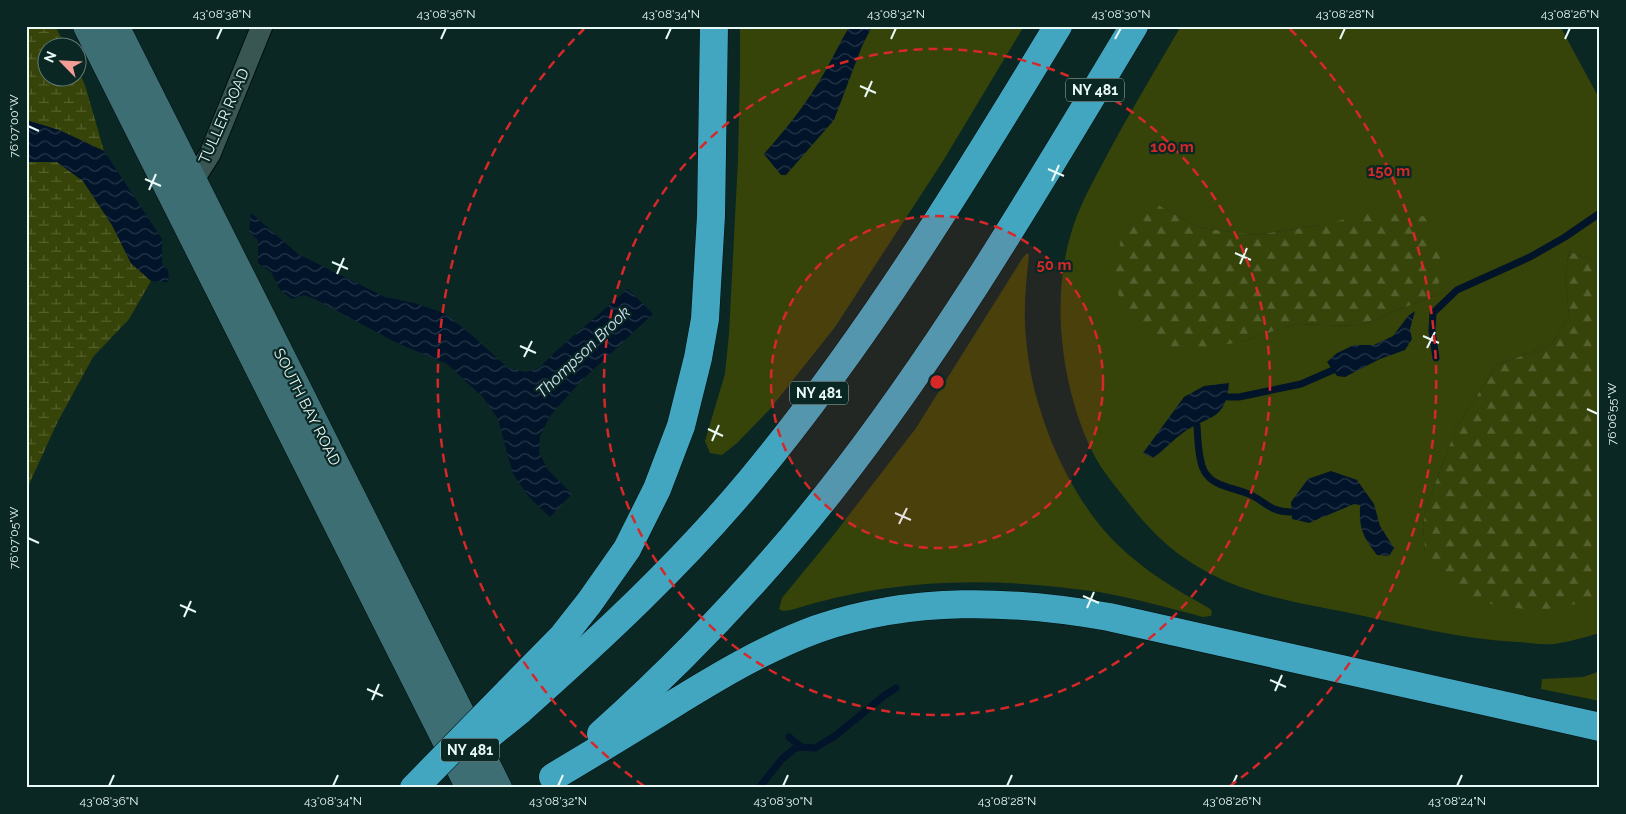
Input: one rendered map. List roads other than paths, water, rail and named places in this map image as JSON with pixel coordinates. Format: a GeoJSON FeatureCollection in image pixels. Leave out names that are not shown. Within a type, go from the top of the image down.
{"type":"FeatureCollection","features":[{"type":"Feature","properties":{"kind":"highway"},"geometry":{"type":"LineString","coordinates":[[414,788],[513,702],[590,603],[627,549],[657,489],[681,426],[698,358],[705,319],[711,216],[714,26]]}},
{"type":"Feature","properties":{"kind":"highway","name":"NY 481"},"geometry":{"type":"LineString","coordinates":[[419,788],[480,742],[513,702],[640,600],[698,540],[749,482],[798,421],[863,332],[939,219],[1058,26]]}},
{"type":"Feature","properties":{"kind":"highway","name":"NY 481"},"geometry":{"type":"LineString","coordinates":[[547,783],[668,672],[725,614],[831,490],[879,425],[971,291],[1134,26]]}},
{"type":"Feature","properties":{"kind":"highway"},"geometry":{"type":"LineString","coordinates":[[547,783],[753,657],[789,641],[847,620],[906,608],[944,604],[976,603],[1036,606],[1110,617],[1600,727]]}},
{"type":"Feature","properties":{"kind":"street","name":"SOUTH BAY ROAD"},"geometry":{"type":"LineString","coordinates":[[86,26],[182,188],[498,788]]}},
{"type":"Feature","properties":{"kind":"street","name":"SOUTH BAY ROAD"},"geometry":{"type":"LineString","coordinates":[[115,26],[182,188],[470,788]]}},
{"type":"Feature","properties":{"kind":"street","name":"TULLER ROAD"},"geometry":{"type":"LineString","coordinates":[[182,188],[210,154],[262,26]]}},
{"type":"Feature","properties":{"kind":"water"},"geometry":{"type":"Polygon","coordinates":[[[850,26],[872,26],[862,46],[834,120],[786,175],[781,175],[764,154],[812,93],[850,26]]]}},
{"type":"Feature","properties":{"kind":"water"},"geometry":{"type":"Polygon","coordinates":[[[26,120],[59,130],[104,151],[162,239],[162,264],[168,270],[169,282],[151,281],[131,263],[112,225],[83,181],[57,162],[26,162],[26,120]]]}},
{"type":"Feature","properties":{"kind":"water"},"geometry":{"type":"Polygon","coordinates":[[[251,213],[298,254],[385,297],[414,303],[444,313],[508,368],[525,372],[538,369],[628,289],[653,314],[580,382],[550,416],[540,436],[539,452],[548,470],[572,494],[550,517],[529,497],[513,474],[498,419],[483,397],[447,364],[395,342],[315,299],[304,295],[292,299],[280,290],[271,272],[258,263],[258,240],[249,232],[251,213]]]}},
{"type":"Feature","properties":{"kind":"water"},"geometry":{"type":"Polygon","coordinates":[[[1415,311],[1410,329],[1412,339],[1405,350],[1380,359],[1345,377],[1337,376],[1327,362],[1337,353],[1354,345],[1374,345],[1393,336],[1408,316],[1415,311]]]}},
{"type":"Feature","properties":{"kind":"water"},"geometry":{"type":"Polygon","coordinates":[[[1229,383],[1227,395],[1220,411],[1184,432],[1153,458],[1143,453],[1184,397],[1204,386],[1229,383]]]}},
{"type":"Feature","properties":{"kind":"water"},"geometry":{"type":"Polygon","coordinates":[[[1331,471],[1357,480],[1374,504],[1380,526],[1394,548],[1389,556],[1377,555],[1365,537],[1360,521],[1360,505],[1354,504],[1309,523],[1292,519],[1291,502],[1308,479],[1331,471]]]}},
{"type":"Feature","properties":{"kind":"waterway"},"geometry":{"type":"LineString","coordinates":[[1436,358],[1432,331],[1433,313],[1457,290],[1530,257],[1565,237],[1600,213]]}},
{"type":"Feature","properties":{"kind":"waterway"},"geometry":{"type":"LineString","coordinates":[[1228,397],[1239,397],[1301,384],[1333,370]]}},
{"type":"Feature","properties":{"kind":"waterway"},"geometry":{"type":"LineString","coordinates":[[1197,426],[1202,465],[1210,479],[1252,496],[1272,508],[1284,512],[1292,512]]}},
{"type":"Feature","properties":{"kind":"waterway"},"geometry":{"type":"LineString","coordinates":[[759,788],[781,760],[794,749],[801,747],[815,748],[835,736],[896,688]]}},
{"type":"Feature","properties":{"kind":"waterway","name":"Thompson Brook"},"geometry":{"type":"LineString","coordinates":[[789,737],[801,747]]}}]}
